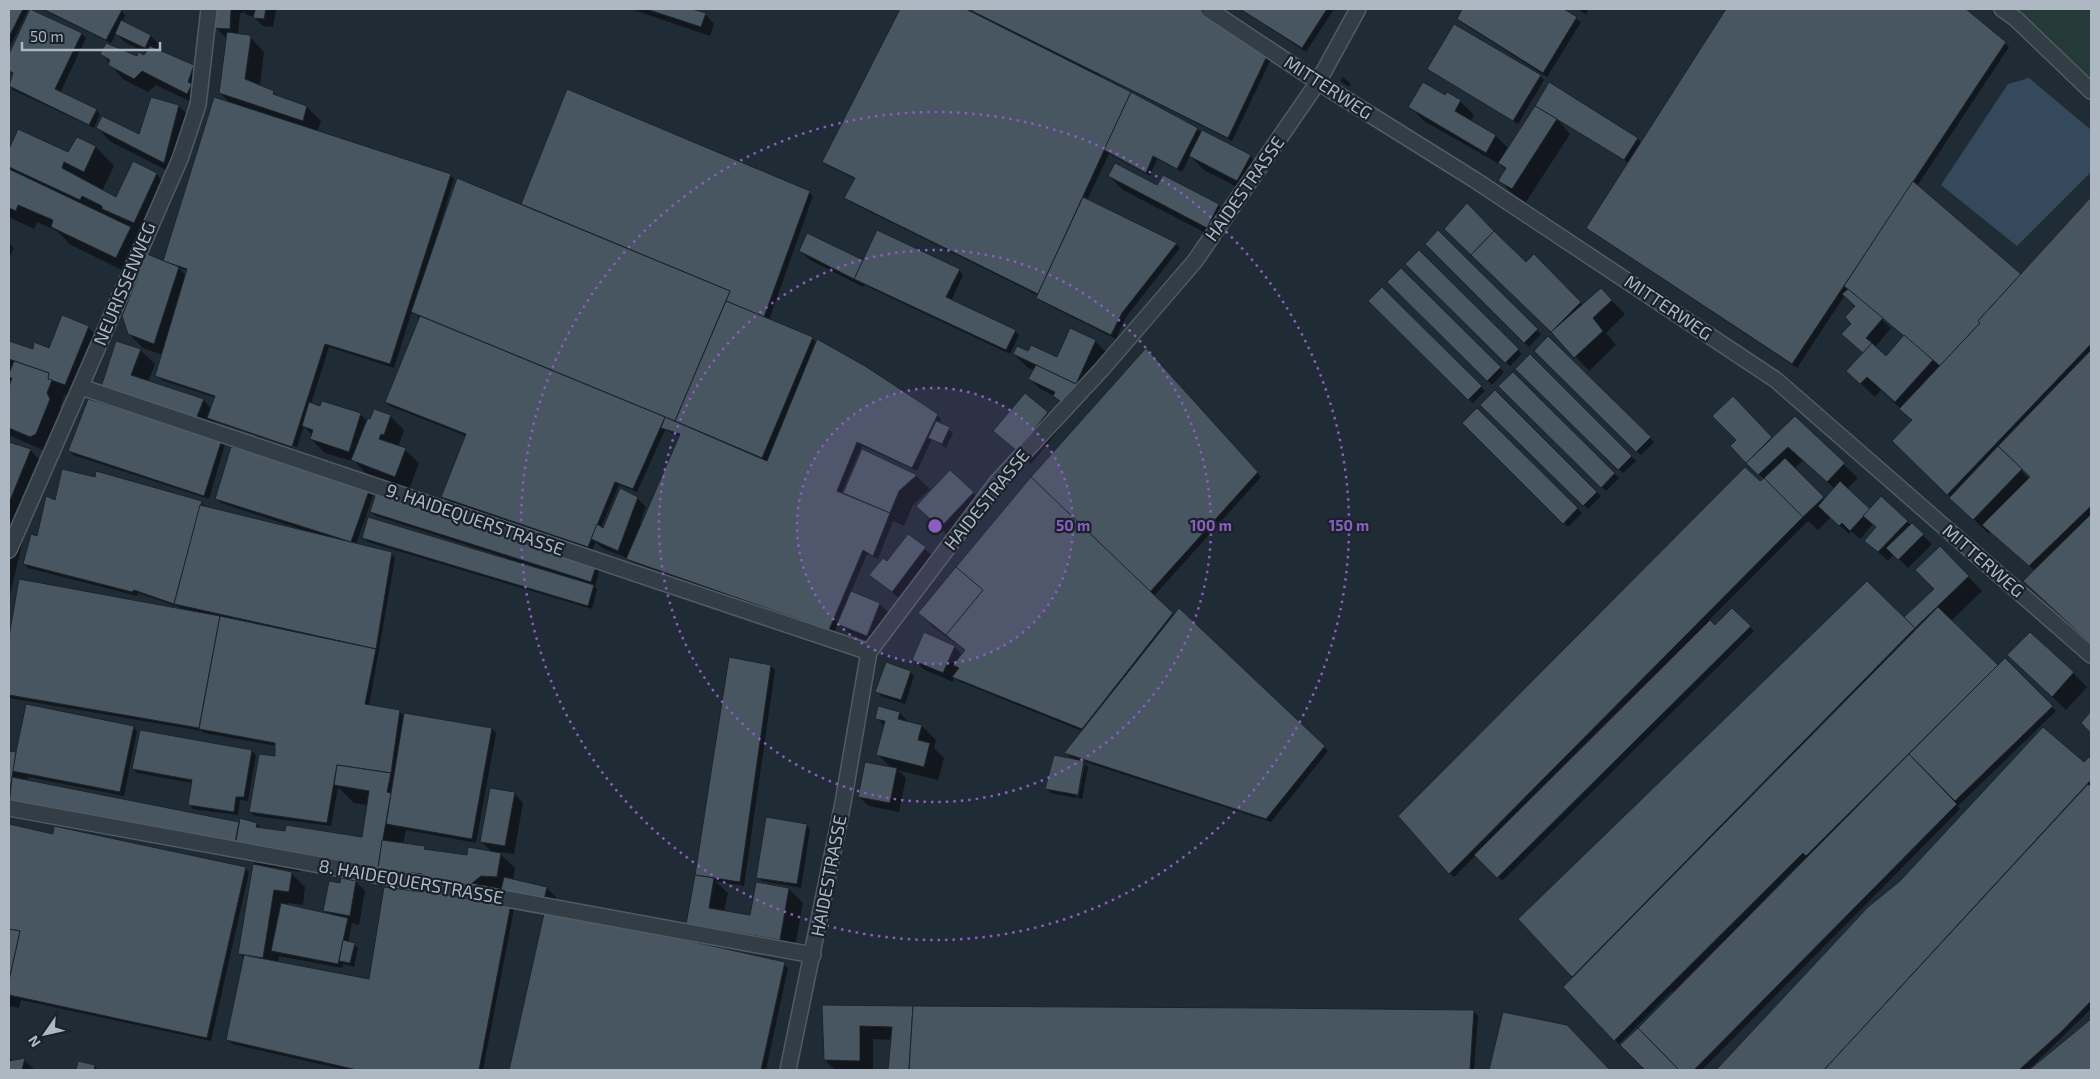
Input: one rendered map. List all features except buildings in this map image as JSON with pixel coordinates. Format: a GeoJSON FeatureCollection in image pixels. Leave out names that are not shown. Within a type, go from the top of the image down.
{"type":"FeatureCollection","features":[{"type":"Feature","properties":{"kind":"street","name":"NEURISSENWEG"},"geometry":{"type":"LineString","coordinates":[[9,550],[180,159],[198,105],[209,9]]}},
{"type":"Feature","properties":{"kind":"street","name":"MITTERWEG"},"geometry":{"type":"LineString","coordinates":[[1208,9],[1318,82],[1475,180],[1776,380],[2091,656]]}},
{"type":"Feature","properties":{"kind":"street","name":"HAIDESTRASSE"},"geometry":{"type":"LineString","coordinates":[[788,1070],[843,803],[869,652],[998,481],[1102,369],[1195,261],[1318,82],[1358,9]]}},
{"type":"Feature","properties":{"kind":"street"},"geometry":{"type":"LineString","coordinates":[[2002,9],[2016,19],[2091,91]]}},
{"type":"Feature","properties":{"kind":"street","name":"9. HAIDEQUERSTRASSE"},"geometry":{"type":"LineString","coordinates":[[81,387],[869,652]]}},
{"type":"Feature","properties":{"kind":"street","name":"8. HAIDEQUERSTRASSE"},"geometry":{"type":"LineString","coordinates":[[9,808],[813,955]]}},
{"type":"Feature","properties":{"kind":"green space"},"geometry":{"type":"Polygon","coordinates":[[[2010,9],[2091,9],[2091,81],[2010,9]]]}},
{"type":"Feature","properties":{"kind":"water"},"geometry":{"type":"Polygon","coordinates":[[[2029,78],[2091,130],[2091,172],[2017,246],[1941,185],[2008,84],[2029,78]]]}}]}
